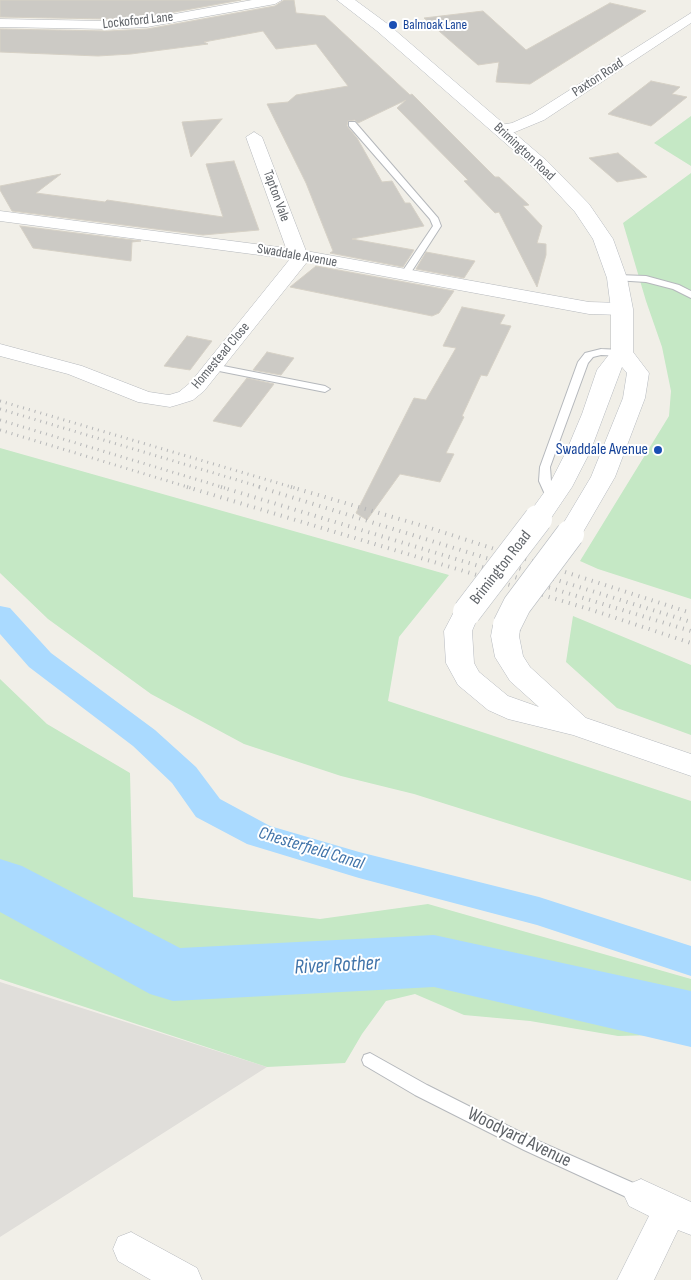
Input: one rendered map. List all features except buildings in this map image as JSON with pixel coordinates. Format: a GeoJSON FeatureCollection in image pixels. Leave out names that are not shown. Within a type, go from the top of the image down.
{"type":"FeatureCollection","features":[{"type":"Feature","properties":{"kind":"main road","name":"Brimington Road"},"geometry":{"type":"LineString","coordinates":[[345,0],[383,28],[541,165],[582,208],[602,239],[617,278],[622,309],[622,352],[638,373],[634,398],[603,477],[570,534],[517,605],[507,625],[505,636],[509,657],[520,674],[579,726]]}},
{"type":"Feature","properties":{"kind":"main road","name":"Brimington Road"},"geometry":{"type":"LineString","coordinates":[[622,352],[608,370],[591,422],[573,461],[545,509],[467,612],[458,631],[457,643],[460,662],[468,678],[482,691],[518,712],[579,726],[691,765]]}},
{"type":"Feature","properties":{"kind":"street","name":"Lockoford Lane"},"geometry":{"type":"LineString","coordinates":[[0,23],[108,26],[147,23],[274,0]]}},
{"type":"Feature","properties":{"kind":"street","name":"Paxton Road"},"geometry":{"type":"LineString","coordinates":[[500,129],[515,127],[538,117],[691,17]]}},
{"type":"Feature","properties":{"kind":"street","name":"Tapton Vale"},"geometry":{"type":"LineString","coordinates":[[254,137],[300,256]]}},
{"type":"Feature","properties":{"kind":"street","name":"Swaddale Avenue"},"geometry":{"type":"LineString","coordinates":[[0,216],[300,256],[573,305],[622,309]]}},
{"type":"Feature","properties":{"kind":"street","name":"Homestead Close"},"geometry":{"type":"LineString","coordinates":[[0,350],[74,370],[145,398],[170,401],[186,396],[197,387],[300,256]]}},
{"type":"Feature","properties":{"kind":"street","name":"Woodyard Avenue"},"geometry":{"type":"LineString","coordinates":[[636,1280],[668,1207]]}},
{"type":"Feature","properties":{"kind":"street"},"geometry":{"type":"LineString","coordinates":[[131,1249],[184,1280]]}},
{"type":"Feature","properties":{"kind":"lane"},"geometry":{"type":"LineString","coordinates":[[352,124],[434,218],[437,226],[405,275]]}},
{"type":"Feature","properties":{"kind":"lane"},"geometry":{"type":"LineString","coordinates":[[617,278],[646,278],[676,287],[691,295]]}},
{"type":"Feature","properties":{"kind":"lane"},"geometry":{"type":"LineString","coordinates":[[213,367],[325,389]]}},
{"type":"Feature","properties":{"kind":"lane","name":"Woodyard Avenue"},"geometry":{"type":"LineString","coordinates":[[370,1060],[421,1090],[530,1145],[668,1207]]}},
{"type":"Feature","properties":{"kind":"shaded area"},"geometry":{"type":"Polygon","coordinates":[[[0,982],[267,1067],[0,1237],[0,982]]]}},
{"type":"Feature","properties":{"kind":"green space"},"geometry":{"type":"Polygon","coordinates":[[[691,116],[691,166],[654,143],[691,116]]]}},
{"type":"Feature","properties":{"kind":"green space"},"geometry":{"type":"Polygon","coordinates":[[[691,173],[691,599],[598,569],[580,561],[669,416],[671,391],[662,347],[623,223],[691,173]]]}},
{"type":"Feature","properties":{"kind":"green space"},"geometry":{"type":"Polygon","coordinates":[[[0,448],[449,575],[399,637],[388,701],[691,801],[691,881],[414,794],[341,776],[244,744],[151,694],[48,619],[0,573],[0,448]]]}},
{"type":"Feature","properties":{"kind":"green space"},"geometry":{"type":"Polygon","coordinates":[[[573,616],[691,665],[691,735],[617,708],[566,662],[573,616]]]}},
{"type":"Feature","properties":{"kind":"green space"},"geometry":{"type":"Polygon","coordinates":[[[0,679],[47,724],[130,773],[133,897],[320,919],[428,904],[691,979],[691,1034],[618,1036],[530,1021],[464,1015],[415,994],[386,1001],[362,1034],[345,1063],[267,1067],[0,979],[0,679]]]}},
{"type":"Feature","properties":{"kind":"waterway","name":"Chesterfield Canal"},"geometry":{"type":"LineString","coordinates":[[0,615],[40,660],[144,738],[184,775],[208,808],[259,835],[359,865],[539,911],[691,961]]}},
{"type":"Feature","properties":{"kind":"waterway","name":"River Rother"},"geometry":{"type":"LineString","coordinates":[[0,883],[173,975],[434,961],[691,1019]]}},
{"type":"Feature","properties":{"kind":"railway"},"geometry":{"type":"LineString","coordinates":[[0,401],[295,488]]}},
{"type":"Feature","properties":{"kind":"railway"},"geometry":{"type":"LineString","coordinates":[[0,409],[264,488]]}},
{"type":"Feature","properties":{"kind":"railway"},"geometry":{"type":"LineString","coordinates":[[0,420],[225,488]]}},
{"type":"Feature","properties":{"kind":"railway"},"geometry":{"type":"LineString","coordinates":[[0,430],[191,488]]}},
{"type":"Feature","properties":{"kind":"railway"},"geometry":{"type":"LineString","coordinates":[[187,487],[592,610],[691,643]]}},
{"type":"Feature","properties":{"kind":"railway"},"geometry":{"type":"LineString","coordinates":[[221,487],[691,631]]}},
{"type":"Feature","properties":{"kind":"railway"},"geometry":{"type":"LineString","coordinates":[[259,487],[691,622]]}},
{"type":"Feature","properties":{"kind":"railway"},"geometry":{"type":"LineString","coordinates":[[291,487],[430,528],[691,613]]}},
{"type":"Feature","properties":{"kind":"place","name":"Balmoak Lane"},"geometry":{"type":"Point","coordinates":[393,25]}},
{"type":"Feature","properties":{"kind":"place","name":"Swaddale Avenue"},"geometry":{"type":"Point","coordinates":[658,450]}}]}
